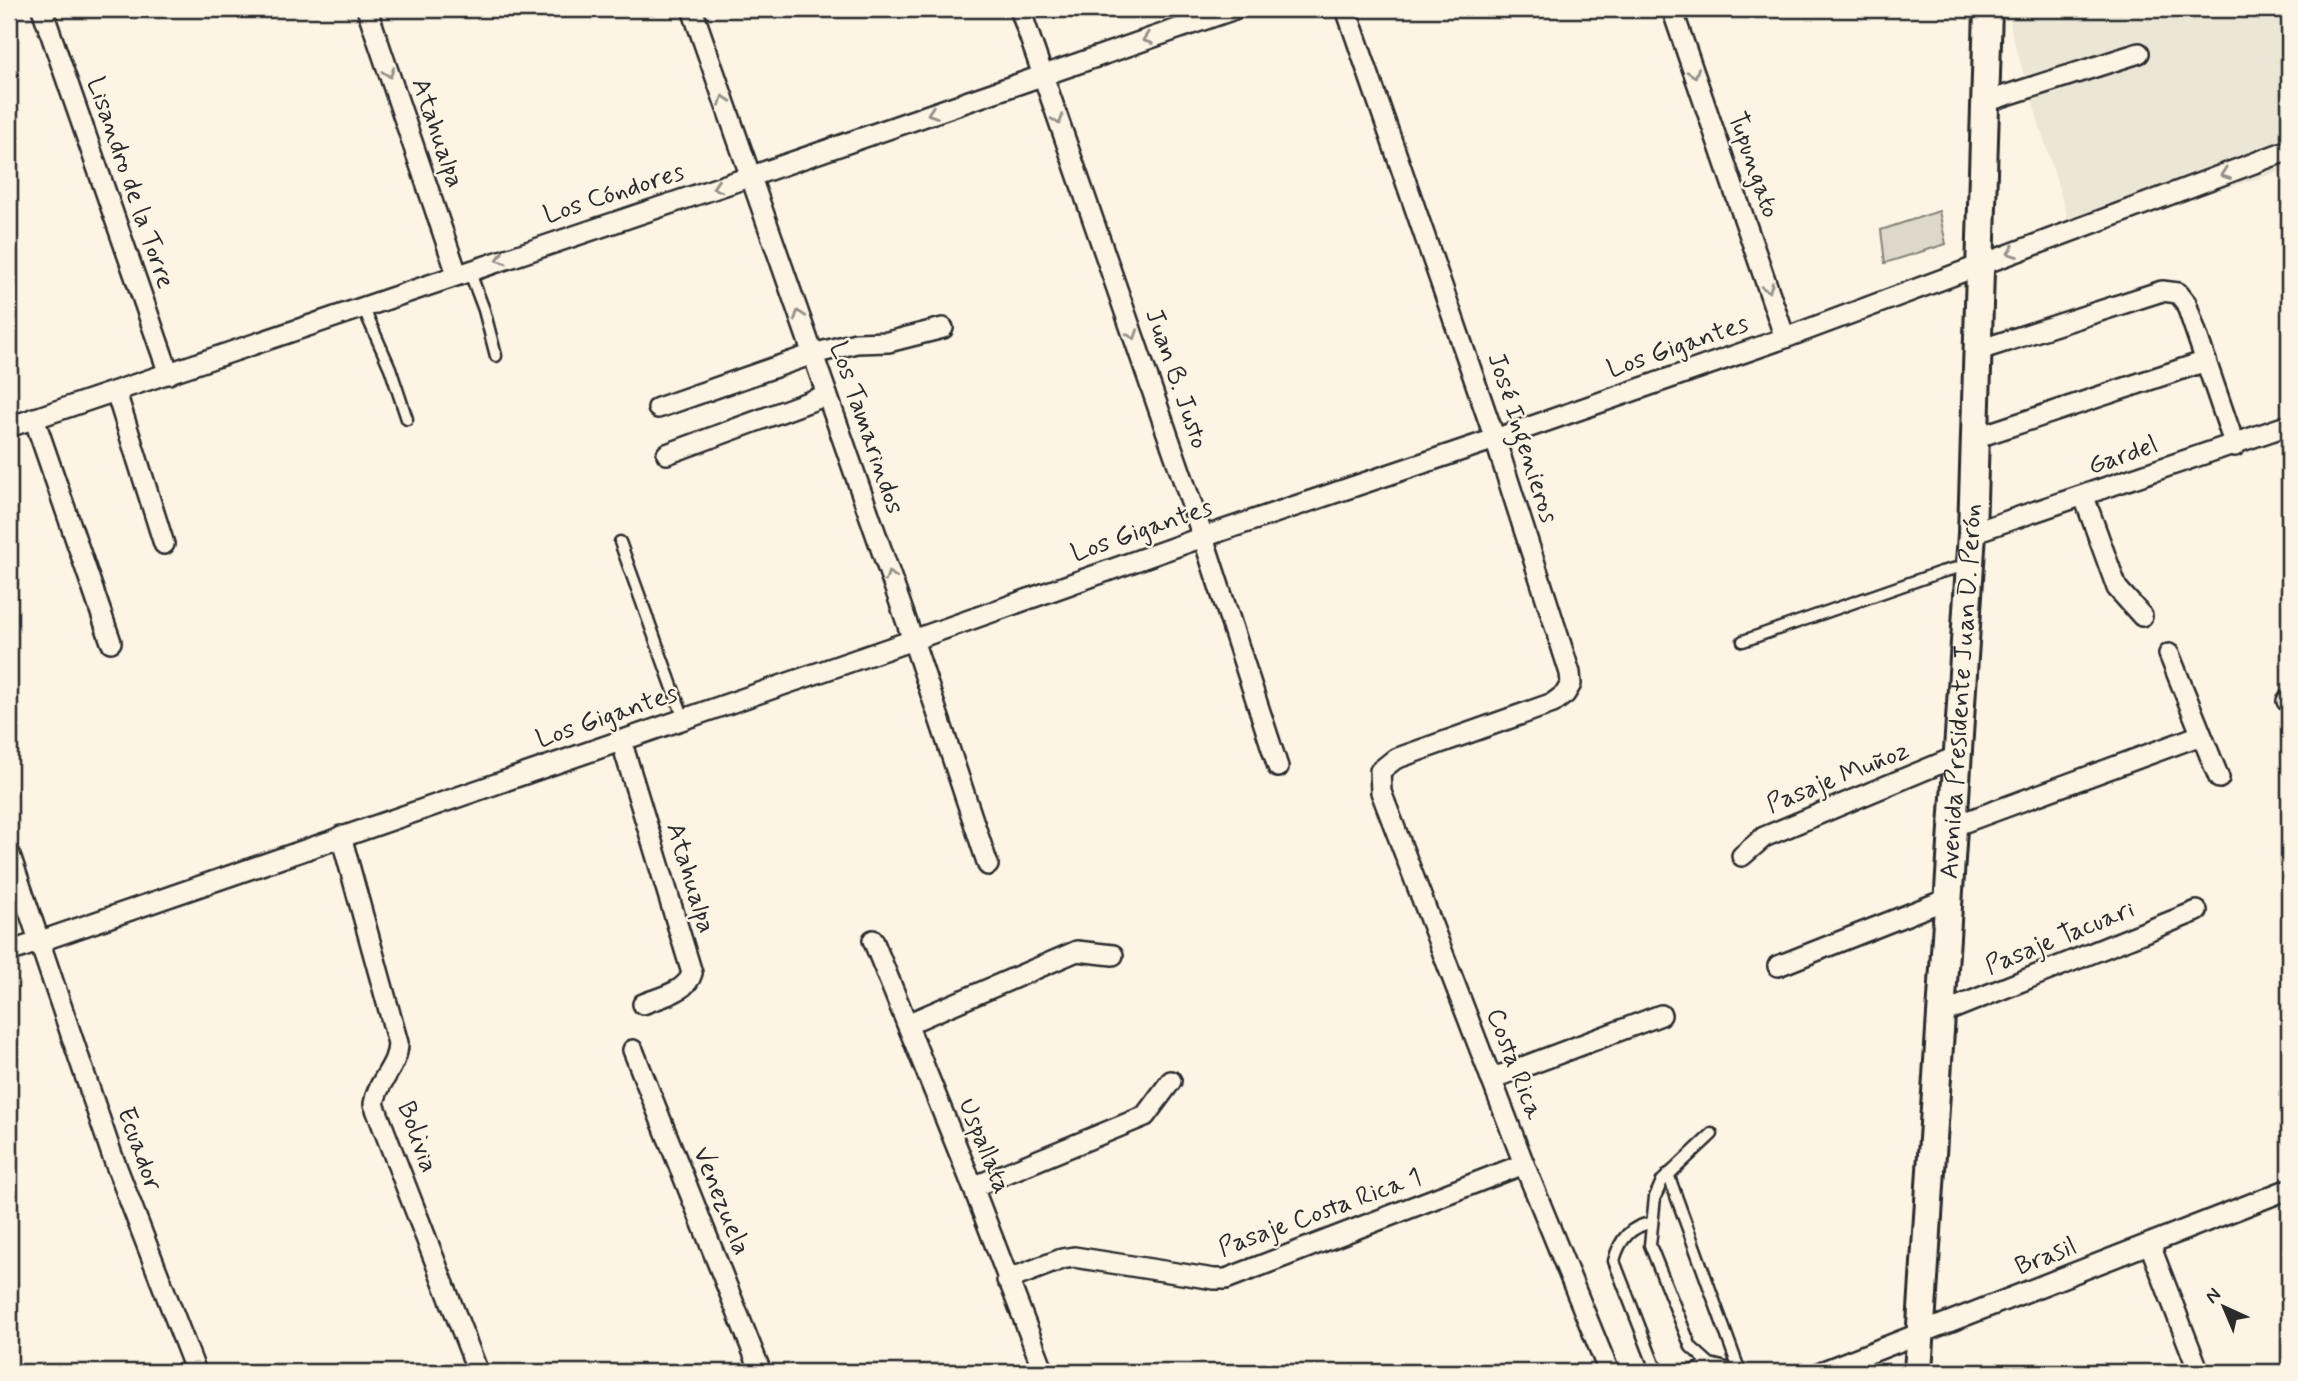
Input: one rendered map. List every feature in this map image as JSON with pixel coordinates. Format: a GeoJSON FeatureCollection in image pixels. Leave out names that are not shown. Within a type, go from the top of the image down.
{"type":"FeatureCollection","features":[{"type":"Feature","properties":{"kind":"main road","name":"Avenida Presidente Juan D. Perón"},"geometry":{"type":"LineString","coordinates":[[1918,1372],[1972,533],[1988,9]]}},
{"type":"Feature","properties":{"kind":"street","name":"Lisandro de la Torre"},"geometry":{"type":"LineString","coordinates":[[42,9],[169,374]]}},
{"type":"Feature","properties":{"kind":"street","name":"Atahualpa"},"geometry":{"type":"LineString","coordinates":[[367,9],[463,272]]}},
{"type":"Feature","properties":{"kind":"street","name":"Los Tamarindos"},"geometry":{"type":"LineString","coordinates":[[692,9],[913,640],[988,865]]}},
{"type":"Feature","properties":{"kind":"street","name":"Juan B. Justo"},"geometry":{"type":"LineString","coordinates":[[1020,9],[1203,537],[1278,767]]}},
{"type":"Feature","properties":{"kind":"street","name":"Los Cóndores"},"geometry":{"type":"LineString","coordinates":[[9,427],[752,176],[1235,9]]}},
{"type":"Feature","properties":{"kind":"street","name":"José Ingenieros"},"geometry":{"type":"LineString","coordinates":[[1346,9],[1495,439],[1572,684],[1565,694],[1553,703],[1395,759],[1380,771]]}},
{"type":"Feature","properties":{"kind":"street","name":"Tupungato"},"geometry":{"type":"LineString","coordinates":[[1672,9],[1785,338]]}},
{"type":"Feature","properties":{"kind":"street"},"geometry":{"type":"LineString","coordinates":[[1985,102],[2139,53]]}},
{"type":"Feature","properties":{"kind":"street","name":"Los Gigantes"},"geometry":{"type":"LineString","coordinates":[[9,952],[1785,338],[2289,150]]}},
{"type":"Feature","properties":{"kind":"street"},"geometry":{"type":"LineString","coordinates":[[1979,350],[2162,291],[2178,293],[2186,303],[2235,446]]}},
{"type":"Feature","properties":{"kind":"street"},"geometry":{"type":"LineString","coordinates":[[658,408],[813,354],[856,343],[888,342],[943,328]]}},
{"type":"Feature","properties":{"kind":"street"},"geometry":{"type":"LineString","coordinates":[[1975,438],[2206,361]]}},
{"type":"Feature","properties":{"kind":"street"},"geometry":{"type":"LineString","coordinates":[[116,392],[164,544]]}},
{"type":"Feature","properties":{"kind":"street"},"geometry":{"type":"LineString","coordinates":[[667,454],[827,396]]}},
{"type":"Feature","properties":{"kind":"street"},"geometry":{"type":"LineString","coordinates":[[34,418],[111,642]]}},
{"type":"Feature","properties":{"kind":"street","name":"Gardel"},"geometry":{"type":"LineString","coordinates":[[1972,533],[2235,446],[2289,425]]}},
{"type":"Feature","properties":{"kind":"street"},"geometry":{"type":"LineString","coordinates":[[2084,497],[2117,588],[2142,616]]}},
{"type":"Feature","properties":{"kind":"street"},"geometry":{"type":"LineString","coordinates":[[2169,654],[2219,778]]}},
{"type":"Feature","properties":{"kind":"street"},"geometry":{"type":"LineString","coordinates":[[1954,826],[2201,735]]}},
{"type":"Feature","properties":{"kind":"street","name":"Atahualpa"},"geometry":{"type":"LineString","coordinates":[[621,740],[692,973],[690,981],[682,988],[643,1004]]}},
{"type":"Feature","properties":{"kind":"street","name":"Pasaje Muñoz"},"geometry":{"type":"LineString","coordinates":[[1742,856],[1764,836],[1958,756]]}},
{"type":"Feature","properties":{"kind":"street","name":"Costa Rica"},"geometry":{"type":"LineString","coordinates":[[1380,771],[1381,792],[1524,1164],[1609,1372]]}},
{"type":"Feature","properties":{"kind":"street","name":"Bolivia"},"geometry":{"type":"LineString","coordinates":[[341,836],[398,1043],[395,1062],[376,1094],[374,1104],[478,1372]]}},
{"type":"Feature","properties":{"kind":"street","name":"Ecuador"},"geometry":{"type":"LineString","coordinates":[[9,852],[112,1154],[196,1372]]}},
{"type":"Feature","properties":{"kind":"street"},"geometry":{"type":"LineString","coordinates":[[1778,966],[1950,898]]}},
{"type":"Feature","properties":{"kind":"street","name":"Pasaje Tacuari"},"geometry":{"type":"LineString","coordinates":[[1942,1013],[2197,911]]}},
{"type":"Feature","properties":{"kind":"street","name":"Uspallata"},"geometry":{"type":"LineString","coordinates":[[873,940],[1044,1372]]}},
{"type":"Feature","properties":{"kind":"street"},"geometry":{"type":"LineString","coordinates":[[907,1024],[1077,951],[1113,955]]}},
{"type":"Feature","properties":{"kind":"street"},"geometry":{"type":"LineString","coordinates":[[1491,1079],[1661,1015]]}},
{"type":"Feature","properties":{"kind":"street","name":"Venezuela"},"geometry":{"type":"LineString","coordinates":[[633,1050],[761,1372]]}},
{"type":"Feature","properties":{"kind":"street"},"geometry":{"type":"LineString","coordinates":[[973,1187],[1145,1115],[1171,1081]]}},
{"type":"Feature","properties":{"kind":"street","name":"Pasaje Costa Rica 1"},"geometry":{"type":"LineString","coordinates":[[1007,1280],[1074,1257],[1226,1279],[1524,1164]]}},
{"type":"Feature","properties":{"kind":"street","name":"Brasil"},"geometry":{"type":"LineString","coordinates":[[1821,1372],[2289,1189]]}},
{"type":"Feature","properties":{"kind":"street"},"geometry":{"type":"LineString","coordinates":[[2150,1245],[2199,1372]]}},
{"type":"Feature","properties":{"kind":"lane"},"geometry":{"type":"LineString","coordinates":[[463,272],[484,310],[496,356]]}},
{"type":"Feature","properties":{"kind":"lane"},"geometry":{"type":"LineString","coordinates":[[363,306],[390,368],[407,419]]}},
{"type":"Feature","properties":{"kind":"lane"},"geometry":{"type":"LineString","coordinates":[[620,542],[684,719]]}},
{"type":"Feature","properties":{"kind":"lane"},"geometry":{"type":"LineString","coordinates":[[1743,641],[1941,572],[1970,565]]}},
{"type":"Feature","properties":{"kind":"lane"},"geometry":{"type":"LineString","coordinates":[[1712,1134],[1662,1181],[1655,1197],[1650,1245],[1690,1347],[1710,1364],[1739,1371]]}},
{"type":"Feature","properties":{"kind":"lane"},"geometry":{"type":"LineString","coordinates":[[1668,1174],[1739,1371]]}},
{"type":"Feature","properties":{"kind":"lane"},"geometry":{"type":"LineString","coordinates":[[1651,1223],[1640,1225],[1626,1235],[1618,1244],[1614,1261],[1654,1364],[1662,1372]]}},
{"type":"Feature","properties":{"kind":"lane"},"geometry":{"type":"LineString","coordinates":[[1690,1372],[1710,1364]]}},
{"type":"Feature","properties":{"kind":"shaded area"},"geometry":{"type":"Polygon","coordinates":[[[2009,9],[2289,9],[2289,169],[2073,235],[2012,35],[2009,9]]]}},
{"type":"Feature","properties":{"kind":"shaded area"},"geometry":{"type":"Polygon","coordinates":[[[1939,211],[1946,244],[1885,263],[1881,230],[1939,211]]]}}]}
